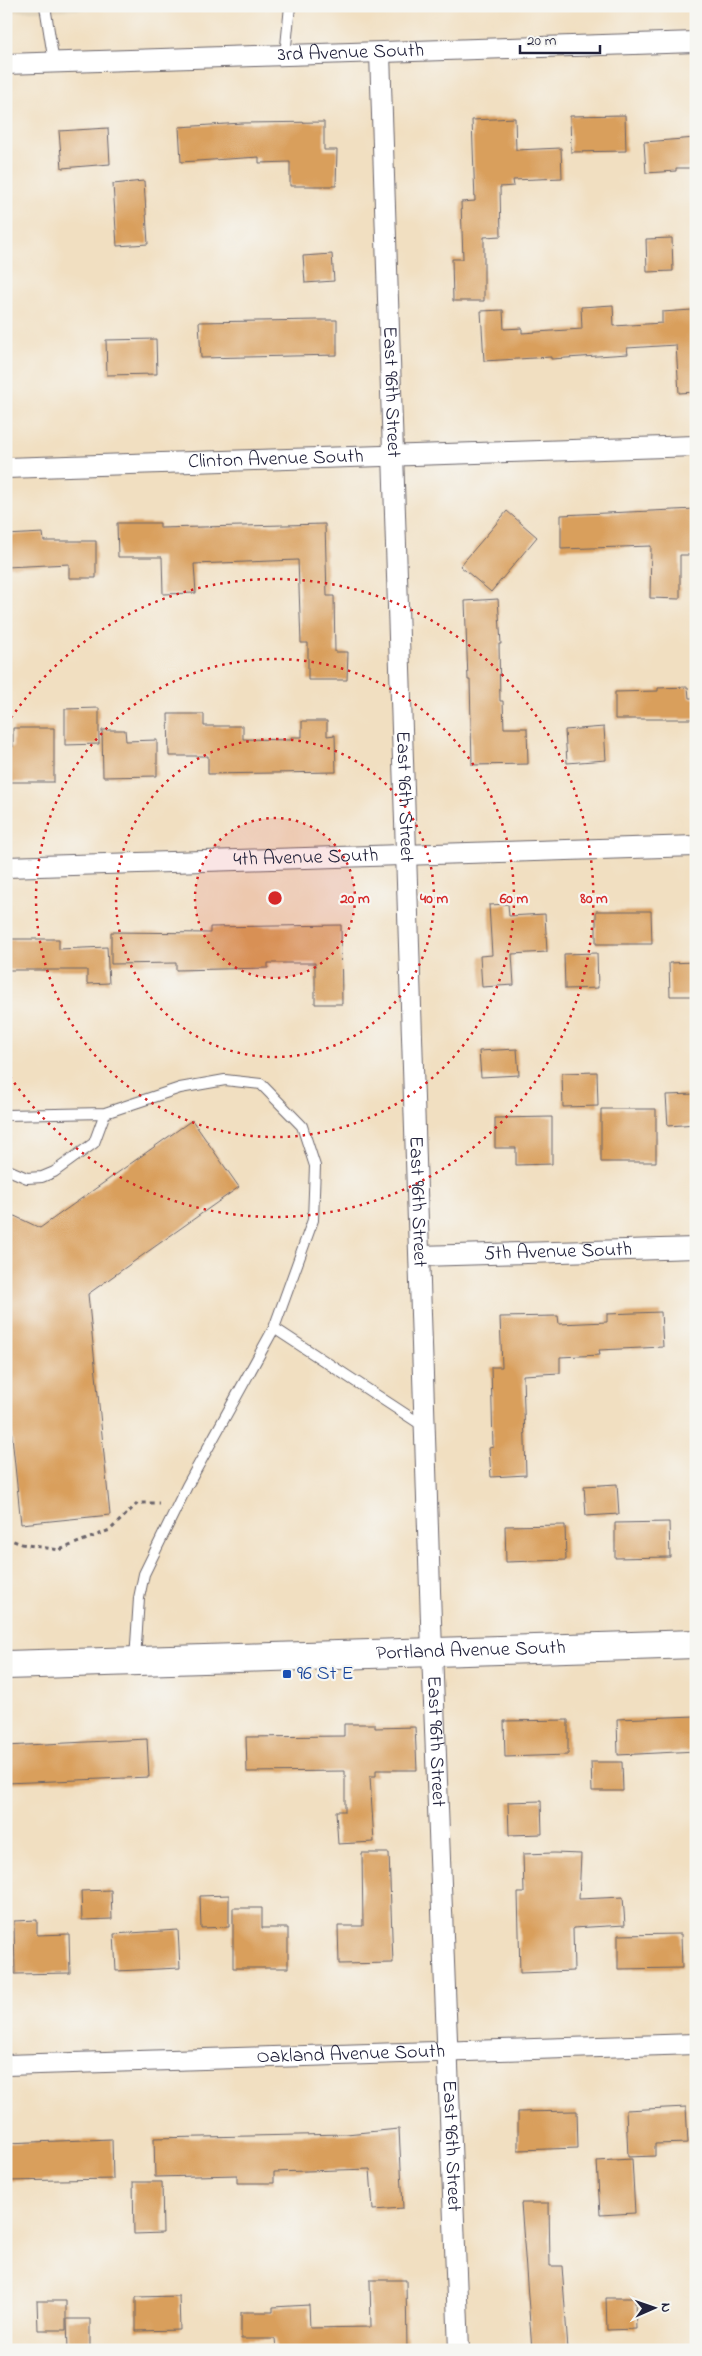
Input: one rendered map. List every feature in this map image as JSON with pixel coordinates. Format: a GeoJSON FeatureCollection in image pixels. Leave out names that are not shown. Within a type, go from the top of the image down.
{"type":"FeatureCollection","features":[{"type":"Feature","properties":{"kind":"main road","name":"Portland Avenue South"},"geometry":{"type":"LineString","coordinates":[[6,1664],[696,1644]]}},
{"type":"Feature","properties":{"kind":"street","name":"3rd Avenue South"},"geometry":{"type":"LineString","coordinates":[[6,64],[696,42]]}},
{"type":"Feature","properties":{"kind":"street","name":"East 96th Street"},"geometry":{"type":"LineString","coordinates":[[380,53],[432,1652],[459,2350]]}},
{"type":"Feature","properties":{"kind":"street","name":"Clinton Avenue South"},"geometry":{"type":"LineString","coordinates":[[6,468],[696,446]]}},
{"type":"Feature","properties":{"kind":"street","name":"4th Avenue South"},"geometry":{"type":"LineString","coordinates":[[6,867],[696,846]]}},
{"type":"Feature","properties":{"kind":"street","name":"5th Avenue South"},"geometry":{"type":"LineString","coordinates":[[420,1256],[696,1248]]}},
{"type":"Feature","properties":{"kind":"street","name":"Oakland Avenue South"},"geometry":{"type":"LineString","coordinates":[[6,2065],[696,2044]]}},
{"type":"Feature","properties":{"kind":"lane"},"geometry":{"type":"LineString","coordinates":[[45,6],[54,63]]}},
{"type":"Feature","properties":{"kind":"lane"},"geometry":{"type":"LineString","coordinates":[[284,56],[290,6]]}},
{"type":"Feature","properties":{"kind":"lane"},"geometry":{"type":"LineString","coordinates":[[6,1115],[105,1114],[180,1088],[226,1080],[261,1084],[302,1126],[315,1166],[313,1220],[274,1328],[180,1502],[144,1574],[139,1598],[135,1661]]}},
{"type":"Feature","properties":{"kind":"lane"},"geometry":{"type":"LineString","coordinates":[[6,1169],[27,1178],[42,1177],[54,1172],[94,1143],[105,1114]]}},
{"type":"Feature","properties":{"kind":"lane"},"geometry":{"type":"LineString","coordinates":[[274,1328],[426,1427]]}},
{"type":"Feature","properties":{"kind":"path"},"geometry":{"type":"LineString","coordinates":[[6,1538],[21,1544],[59,1550],[110,1530],[138,1504],[180,1502]]}},
{"type":"Feature","properties":{"kind":"shaded area"},"geometry":{"type":"Polygon","coordinates":[[[6,6],[214,6],[6,12],[6,6]]]}},
{"type":"Feature","properties":{"kind":"building"},"geometry":{"type":"Polygon","coordinates":[[[625,115],[626,151],[571,152],[570,116],[625,115]]]}},
{"type":"Feature","properties":{"kind":"building"},"geometry":{"type":"Polygon","coordinates":[[[515,118],[516,150],[561,148],[562,178],[513,180],[514,186],[500,187],[501,236],[484,237],[484,301],[453,301],[452,259],[463,259],[461,202],[475,201],[472,120],[515,118]]]}},
{"type":"Feature","properties":{"kind":"building"},"geometry":{"type":"Polygon","coordinates":[[[324,122],[324,150],[337,150],[336,186],[290,186],[290,162],[259,163],[259,157],[181,162],[179,127],[242,123],[324,122]]]}},
{"type":"Feature","properties":{"kind":"building"},"geometry":{"type":"Polygon","coordinates":[[[108,128],[110,164],[62,168],[59,131],[108,128]]]}},
{"type":"Feature","properties":{"kind":"building"},"geometry":{"type":"Polygon","coordinates":[[[696,138],[696,168],[676,168],[676,171],[646,173],[644,142],[696,138]]]}},
{"type":"Feature","properties":{"kind":"building"},"geometry":{"type":"Polygon","coordinates":[[[144,181],[148,244],[117,246],[113,184],[144,181]]]}},
{"type":"Feature","properties":{"kind":"building"},"geometry":{"type":"Polygon","coordinates":[[[672,238],[673,271],[647,272],[646,239],[672,238]]]}},
{"type":"Feature","properties":{"kind":"building"},"geometry":{"type":"Polygon","coordinates":[[[332,254],[334,281],[305,283],[303,256],[332,254]]]}},
{"type":"Feature","properties":{"kind":"building"},"geometry":{"type":"Polygon","coordinates":[[[613,305],[614,326],[662,323],[662,312],[692,310],[692,324],[696,324],[696,392],[679,393],[676,345],[627,348],[628,354],[484,361],[481,311],[503,310],[504,329],[522,328],[522,333],[582,329],[581,307],[613,305]]]}},
{"type":"Feature","properties":{"kind":"building"},"geometry":{"type":"Polygon","coordinates":[[[337,320],[337,355],[201,358],[199,322],[337,320]]]}},
{"type":"Feature","properties":{"kind":"building"},"geometry":{"type":"Polygon","coordinates":[[[156,339],[157,374],[107,375],[106,340],[156,339]]]}},
{"type":"Feature","properties":{"kind":"building"},"geometry":{"type":"Polygon","coordinates":[[[696,509],[696,555],[680,555],[680,599],[650,598],[651,546],[561,549],[561,515],[696,509]]]}},
{"type":"Feature","properties":{"kind":"building"},"geometry":{"type":"Polygon","coordinates":[[[507,511],[537,537],[491,592],[460,566],[507,511]]]}},
{"type":"Feature","properties":{"kind":"building"},"geometry":{"type":"Polygon","coordinates":[[[117,523],[160,523],[160,528],[325,524],[327,596],[334,596],[335,652],[348,652],[347,680],[308,680],[308,643],[301,643],[298,560],[194,564],[196,593],[163,594],[162,557],[118,557],[117,523]]]}},
{"type":"Feature","properties":{"kind":"building"},"geometry":{"type":"Polygon","coordinates":[[[43,533],[44,541],[96,541],[96,578],[69,578],[69,564],[6,567],[6,535],[43,533]]]}},
{"type":"Feature","properties":{"kind":"building"},"geometry":{"type":"Polygon","coordinates":[[[498,599],[501,644],[499,644],[500,701],[503,701],[504,728],[527,728],[528,764],[472,765],[470,680],[468,680],[465,601],[498,599]]]}},
{"type":"Feature","properties":{"kind":"building"},"geometry":{"type":"Polygon","coordinates":[[[688,687],[689,698],[696,698],[696,719],[615,719],[615,692],[658,691],[658,688],[688,687]]]}},
{"type":"Feature","properties":{"kind":"building"},"geometry":{"type":"Polygon","coordinates":[[[99,708],[99,744],[65,745],[65,709],[99,708]]]}},
{"type":"Feature","properties":{"kind":"building"},"geometry":{"type":"Polygon","coordinates":[[[168,714],[204,714],[204,726],[243,726],[243,739],[291,740],[291,737],[302,737],[302,721],[327,721],[327,736],[335,735],[336,772],[208,774],[208,756],[169,756],[168,714]]]}},
{"type":"Feature","properties":{"kind":"building"},"geometry":{"type":"Polygon","coordinates":[[[604,727],[606,760],[567,763],[565,730],[604,727]]]}},
{"type":"Feature","properties":{"kind":"building"},"geometry":{"type":"Polygon","coordinates":[[[13,728],[54,728],[54,782],[6,782],[6,747],[13,747],[13,728]]]}},
{"type":"Feature","properties":{"kind":"building"},"geometry":{"type":"Polygon","coordinates":[[[102,730],[125,730],[126,741],[157,740],[157,776],[103,777],[102,730]]]}},
{"type":"Feature","properties":{"kind":"building"},"geometry":{"type":"Polygon","coordinates":[[[508,904],[509,916],[545,914],[547,952],[512,954],[514,985],[482,987],[480,956],[492,955],[489,905],[508,904]]]}},
{"type":"Feature","properties":{"kind":"building"},"geometry":{"type":"Polygon","coordinates":[[[596,911],[651,911],[652,944],[596,944],[596,911]]]}},
{"type":"Feature","properties":{"kind":"building"},"geometry":{"type":"Polygon","coordinates":[[[341,925],[342,1004],[315,1004],[315,963],[268,963],[268,968],[176,970],[176,963],[111,964],[111,932],[210,933],[210,927],[341,925]]]}},
{"type":"Feature","properties":{"kind":"building"},"geometry":{"type":"Polygon","coordinates":[[[6,939],[59,939],[59,949],[107,947],[109,983],[87,984],[87,970],[6,970],[6,939]]]}},
{"type":"Feature","properties":{"kind":"building"},"geometry":{"type":"Polygon","coordinates":[[[597,953],[598,988],[565,989],[564,954],[597,953]]]}},
{"type":"Feature","properties":{"kind":"building"},"geometry":{"type":"Polygon","coordinates":[[[696,962],[696,996],[670,996],[669,963],[696,962]]]}},
{"type":"Feature","properties":{"kind":"building"},"geometry":{"type":"Polygon","coordinates":[[[517,1049],[519,1075],[481,1077],[479,1051],[517,1049]]]}},
{"type":"Feature","properties":{"kind":"building"},"geometry":{"type":"Polygon","coordinates":[[[597,1072],[598,1106],[563,1107],[562,1073],[597,1072]]]}},
{"type":"Feature","properties":{"kind":"building"},"geometry":{"type":"Polygon","coordinates":[[[696,1094],[696,1124],[668,1126],[666,1095],[696,1094]]]}},
{"type":"Feature","properties":{"kind":"building"},"geometry":{"type":"Polygon","coordinates":[[[601,1109],[656,1109],[656,1162],[601,1162],[601,1109]]]}},
{"type":"Feature","properties":{"kind":"building"},"geometry":{"type":"Polygon","coordinates":[[[552,1117],[552,1164],[516,1165],[516,1148],[495,1148],[495,1118],[552,1117]]]}},
{"type":"Feature","properties":{"kind":"building"},"geometry":{"type":"Polygon","coordinates":[[[192,1120],[239,1187],[88,1294],[110,1515],[21,1524],[9,1407],[6,1408],[6,1212],[40,1228],[192,1120]]]}},
{"type":"Feature","properties":{"kind":"building"},"geometry":{"type":"Polygon","coordinates":[[[661,1312],[663,1347],[599,1350],[600,1355],[560,1357],[560,1373],[523,1375],[526,1475],[491,1477],[489,1448],[493,1447],[491,1367],[502,1367],[500,1317],[558,1316],[559,1324],[607,1322],[607,1314],[661,1312]]]}},
{"type":"Feature","properties":{"kind":"building"},"geometry":{"type":"Polygon","coordinates":[[[617,1484],[619,1514],[586,1516],[584,1486],[617,1484]]]}},
{"type":"Feature","properties":{"kind":"building"},"geometry":{"type":"Polygon","coordinates":[[[669,1522],[670,1557],[615,1558],[615,1523],[669,1522]]]}},
{"type":"Feature","properties":{"kind":"building"},"geometry":{"type":"Polygon","coordinates":[[[565,1525],[566,1560],[506,1562],[505,1526],[565,1525]]]}},
{"type":"Feature","properties":{"kind":"building"},"geometry":{"type":"Polygon","coordinates":[[[696,1716],[696,1751],[618,1755],[617,1719],[696,1716]]]}},
{"type":"Feature","properties":{"kind":"building"},"geometry":{"type":"Polygon","coordinates":[[[568,1720],[568,1755],[505,1757],[504,1721],[568,1720]]]}},
{"type":"Feature","properties":{"kind":"building"},"geometry":{"type":"Polygon","coordinates":[[[344,1724],[375,1724],[375,1728],[415,1727],[417,1770],[376,1770],[376,1776],[370,1776],[374,1842],[338,1844],[336,1811],[345,1811],[345,1771],[247,1772],[246,1737],[344,1736],[344,1724]]]}},
{"type":"Feature","properties":{"kind":"building"},"geometry":{"type":"Polygon","coordinates":[[[147,1739],[149,1777],[6,1783],[6,1746],[147,1739]]]}},
{"type":"Feature","properties":{"kind":"building"},"geometry":{"type":"Polygon","coordinates":[[[591,1762],[622,1762],[623,1791],[592,1791],[591,1762]]]}},
{"type":"Feature","properties":{"kind":"building"},"geometry":{"type":"Polygon","coordinates":[[[541,1801],[542,1834],[509,1835],[508,1802],[541,1801]]]}},
{"type":"Feature","properties":{"kind":"building"},"geometry":{"type":"Polygon","coordinates":[[[362,1853],[389,1853],[393,1963],[339,1964],[338,1926],[363,1926],[362,1853]]]}},
{"type":"Feature","properties":{"kind":"building"},"geometry":{"type":"Polygon","coordinates":[[[523,1854],[581,1854],[579,1899],[623,1897],[625,1925],[573,1928],[574,1971],[520,1973],[518,1893],[524,1893],[523,1854]]]}},
{"type":"Feature","properties":{"kind":"building"},"geometry":{"type":"Polygon","coordinates":[[[111,1890],[112,1919],[82,1920],[81,1891],[111,1890]]]}},
{"type":"Feature","properties":{"kind":"building"},"geometry":{"type":"Polygon","coordinates":[[[229,1895],[229,1927],[201,1928],[200,1896],[229,1895]]]}},
{"type":"Feature","properties":{"kind":"building"},"geometry":{"type":"Polygon","coordinates":[[[233,1908],[262,1908],[262,1928],[288,1928],[288,1968],[233,1968],[233,1908]]]}},
{"type":"Feature","properties":{"kind":"building"},"geometry":{"type":"Polygon","coordinates":[[[37,1920],[37,1935],[69,1934],[70,1973],[15,1974],[14,1921],[37,1920]]]}},
{"type":"Feature","properties":{"kind":"building"},"geometry":{"type":"Polygon","coordinates":[[[178,1930],[180,1968],[116,1971],[114,1934],[178,1930]]]}},
{"type":"Feature","properties":{"kind":"building"},"geometry":{"type":"Polygon","coordinates":[[[681,1934],[682,1968],[618,1969],[618,1935],[681,1934]]]}},
{"type":"Feature","properties":{"kind":"building"},"geometry":{"type":"Polygon","coordinates":[[[686,2107],[688,2143],[655,2144],[655,2156],[628,2157],[626,2110],[686,2107]]]}},
{"type":"Feature","properties":{"kind":"building"},"geometry":{"type":"Polygon","coordinates":[[[577,2111],[578,2148],[518,2150],[518,2112],[577,2111]]]}},
{"type":"Feature","properties":{"kind":"building"},"geometry":{"type":"Polygon","coordinates":[[[399,2129],[403,2208],[373,2210],[370,2169],[274,2172],[274,2183],[237,2183],[237,2175],[155,2177],[154,2138],[346,2134],[399,2129]]]}},
{"type":"Feature","properties":{"kind":"building"},"geometry":{"type":"Polygon","coordinates":[[[112,2139],[113,2179],[6,2181],[6,2143],[112,2139]]]}},
{"type":"Feature","properties":{"kind":"building"},"geometry":{"type":"Polygon","coordinates":[[[632,2159],[635,2213],[600,2215],[597,2161],[632,2159]]]}},
{"type":"Feature","properties":{"kind":"building"},"geometry":{"type":"Polygon","coordinates":[[[133,2182],[162,2182],[163,2233],[134,2234],[133,2182]]]}},
{"type":"Feature","properties":{"kind":"building"},"geometry":{"type":"Polygon","coordinates":[[[521,2203],[549,2203],[550,2266],[562,2266],[568,2350],[532,2350],[521,2203]]]}},
{"type":"Feature","properties":{"kind":"building"},"geometry":{"type":"Polygon","coordinates":[[[370,2280],[406,2280],[407,2350],[276,2350],[275,2339],[241,2339],[241,2312],[273,2312],[273,2307],[309,2305],[310,2328],[371,2327],[370,2280]]]}},
{"type":"Feature","properties":{"kind":"building"},"geometry":{"type":"Polygon","coordinates":[[[179,2296],[180,2330],[136,2331],[136,2297],[179,2296]]]}},
{"type":"Feature","properties":{"kind":"building"},"geometry":{"type":"Polygon","coordinates":[[[606,2298],[635,2298],[636,2329],[607,2330],[606,2298]]]}},
{"type":"Feature","properties":{"kind":"building"},"geometry":{"type":"Polygon","coordinates":[[[37,2301],[66,2301],[66,2330],[38,2330],[37,2301]]]}},
{"type":"Feature","properties":{"kind":"building"},"geometry":{"type":"Polygon","coordinates":[[[67,2319],[90,2319],[90,2350],[68,2350],[67,2319]]]}},
{"type":"Feature","properties":{"kind":"place","name":"96 St E"},"geometry":{"type":"Point","coordinates":[287,1674]}}]}
